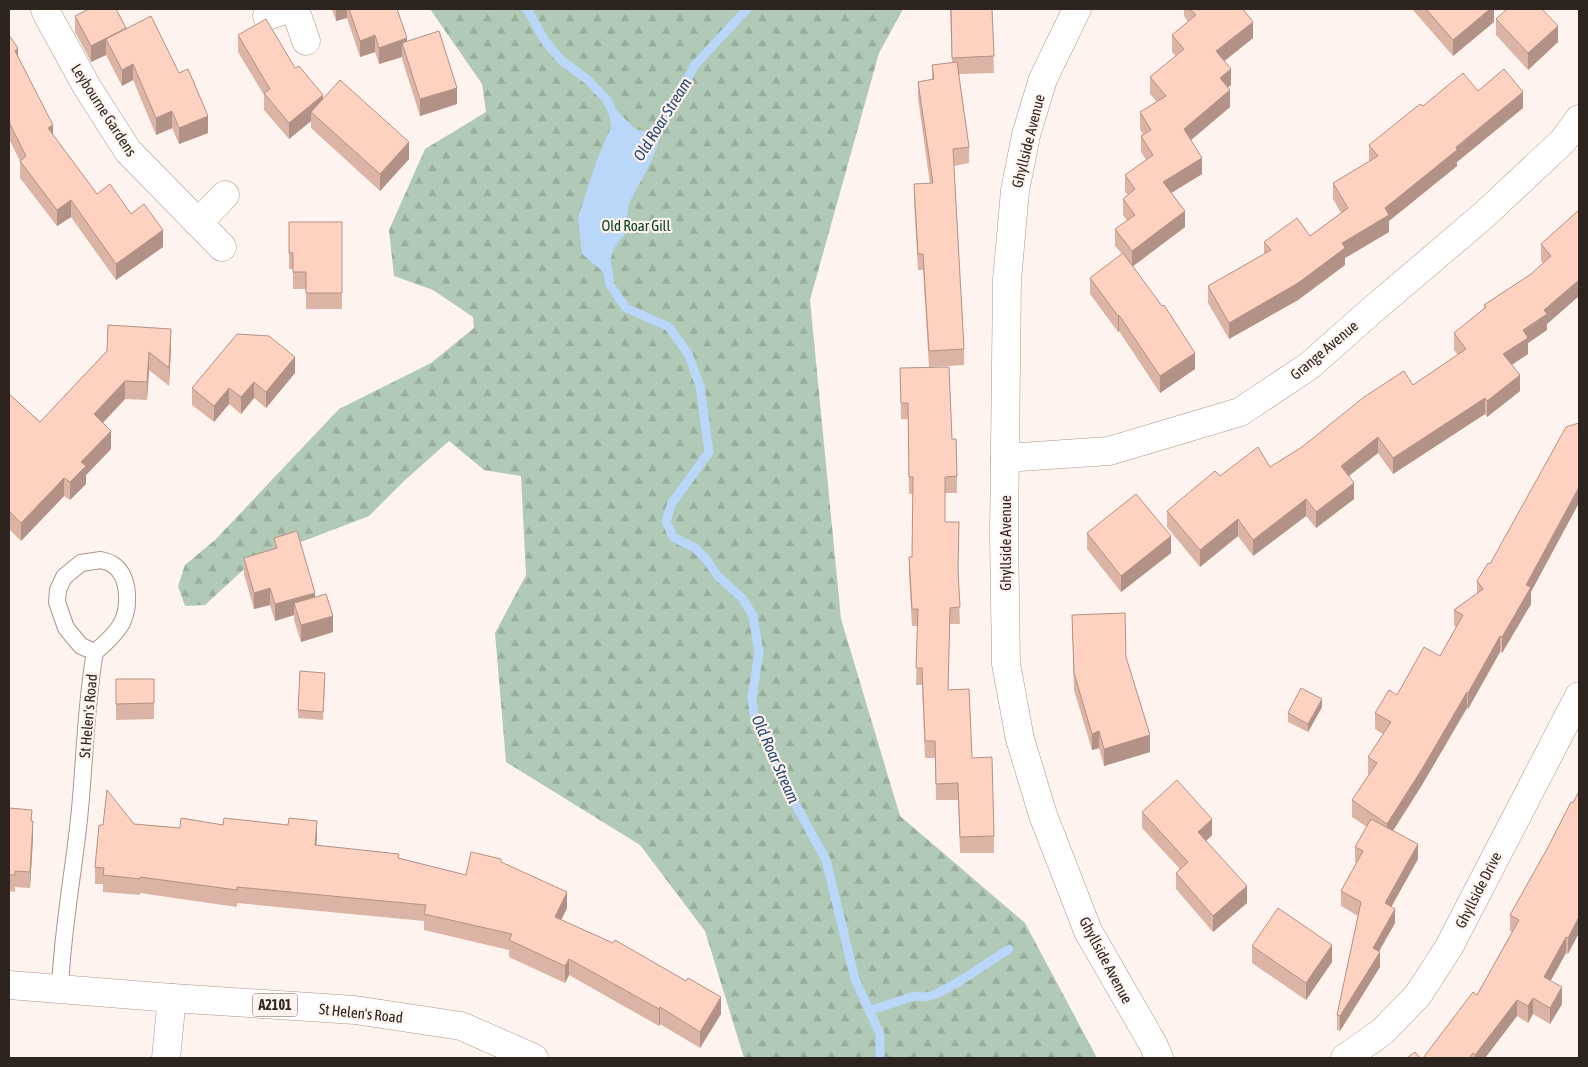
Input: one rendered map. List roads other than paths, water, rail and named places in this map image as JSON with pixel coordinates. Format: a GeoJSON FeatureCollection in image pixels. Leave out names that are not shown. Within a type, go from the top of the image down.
{"type":"FeatureCollection","features":[{"type":"Feature","properties":{"kind":"street","name":"Leybourne Gardens"},"geometry":{"type":"LineString","coordinates":[[45,9],[86,87],[128,151],[222,247]]}},
{"type":"Feature","properties":{"kind":"street"},"geometry":{"type":"LineString","coordinates":[[294,9],[306,40]]}},
{"type":"Feature","properties":{"kind":"street","name":"Ghyllside Avenue"},"geometry":{"type":"LineString","coordinates":[[1077,9],[1043,80],[1026,135],[1015,191],[1006,280],[1004,533],[1006,664],[1020,739],[1043,815],[1088,932],[1153,1044],[1159,1058]]}},
{"type":"Feature","properties":{"kind":"street","name":"Grange Avenue"},"geometry":{"type":"LineString","coordinates":[[1005,458],[1108,451],[1240,412],[1309,366],[1484,215],[1563,141],[1579,119]]}},
{"type":"Feature","properties":{"kind":"street"},"geometry":{"type":"LineString","coordinates":[[198,223],[226,195]]}},
{"type":"Feature","properties":{"kind":"street","name":"Ghyllside Drive"},"geometry":{"type":"LineString","coordinates":[[1346,1058],[1382,1032],[1418,995],[1449,947],[1579,696]]}},
{"type":"Feature","properties":{"kind":"street","name":"St Helen's Road"},"geometry":{"type":"LineString","coordinates":[[9,985],[355,1010],[461,1026],[534,1058]]}},
{"type":"Feature","properties":{"kind":"street"},"geometry":{"type":"LineString","coordinates":[[166,1058],[172,998]]}},
{"type":"Feature","properties":{"kind":"lane","name":"St Helen's Road"},"geometry":{"type":"LineString","coordinates":[[60,989],[61,954],[79,819],[89,683],[95,652],[110,641],[122,622],[128,600],[123,577],[113,564],[101,560],[81,563],[64,577],[58,590],[57,602],[66,628],[81,646],[95,652]]}},
{"type":"Feature","properties":{"kind":"water"},"geometry":{"type":"Polygon","coordinates":[[[607,100],[635,129],[647,132],[672,107],[651,162],[629,203],[624,236],[616,245],[612,254],[609,277],[582,254],[578,218],[596,162],[611,127],[607,100]]]}},
{"type":"Feature","properties":{"kind":"waterway"},"geometry":{"type":"LineString","coordinates":[[527,9],[545,41],[562,61],[588,80],[607,100],[612,111]]}},
{"type":"Feature","properties":{"kind":"waterway","name":"Old Roar Stream"},"geometry":{"type":"LineString","coordinates":[[667,116],[695,65],[747,9]]}},
{"type":"Feature","properties":{"kind":"waterway","name":"Old Roar Stream"},"geometry":{"type":"LineString","coordinates":[[607,266],[610,285],[626,308],[669,327],[688,354],[700,386],[709,452],[672,503],[666,521],[673,537],[695,548],[706,559],[718,576],[743,599],[753,616],[759,652],[752,698],[754,714],[787,789],[826,860],[855,979],[880,1034],[880,1058]]}},
{"type":"Feature","properties":{"kind":"waterway"},"geometry":{"type":"LineString","coordinates":[[869,1011],[914,996],[926,997],[936,994],[960,981],[1009,949]]}},
{"type":"Feature","properties":{"kind":"park label","name":"Old Roar Gill"},"geometry":{"type":"Point","coordinates":[636,225]}}]}
